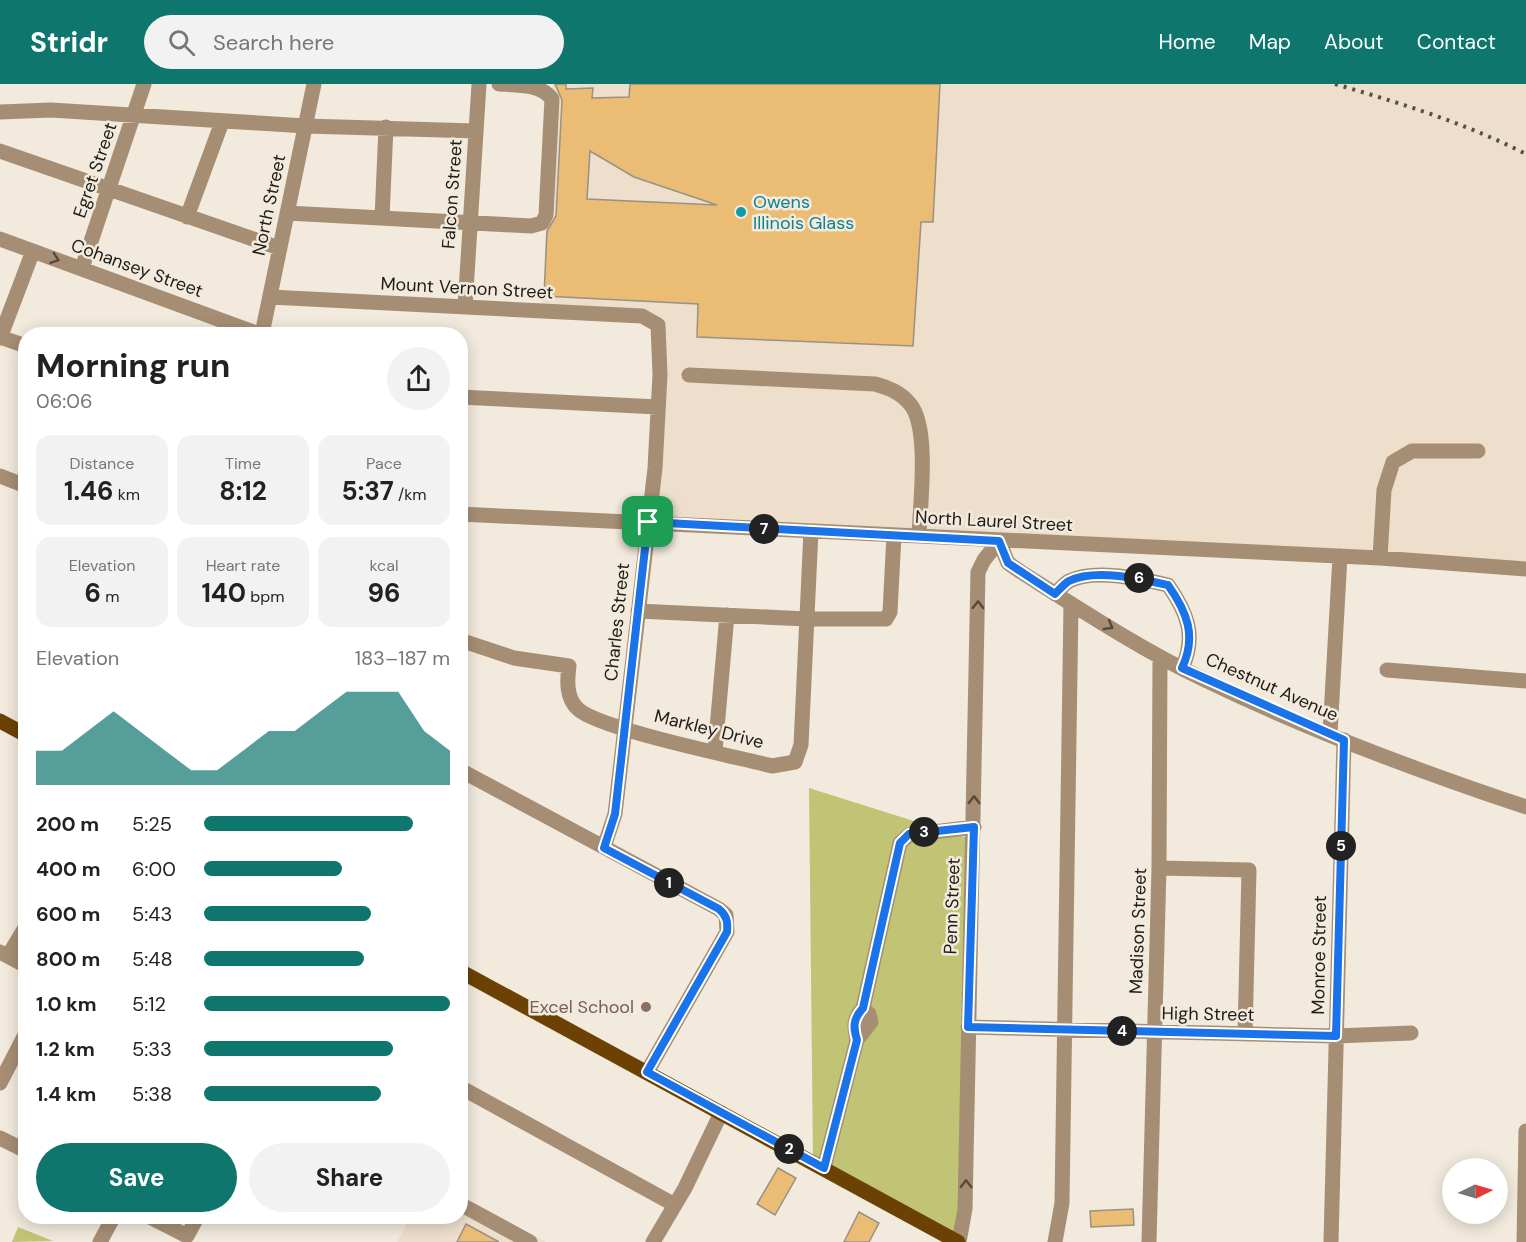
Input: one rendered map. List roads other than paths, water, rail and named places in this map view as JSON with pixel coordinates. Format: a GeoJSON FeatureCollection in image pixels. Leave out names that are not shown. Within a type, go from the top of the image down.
{"type":"FeatureCollection","features":[{"type":"Feature","properties":{"kind":"main road"},"geometry":{"type":"LineString","coordinates":[[0,721],[18,731]]}},
{"type":"Feature","properties":{"kind":"main road"},"geometry":{"type":"LineString","coordinates":[[468,975],[958,1242]]}},
{"type":"Feature","properties":{"kind":"street","name":"Egret Street"},"geometry":{"type":"LineString","coordinates":[[82,268],[144,84]]}},
{"type":"Feature","properties":{"kind":"street","name":"North Street"},"geometry":{"type":"LineString","coordinates":[[263,327],[314,84]]}},
{"type":"Feature","properties":{"kind":"street","name":"Falcon Street"},"geometry":{"type":"LineString","coordinates":[[465,307],[479,84]]}},
{"type":"Feature","properties":{"kind":"street"},"geometry":{"type":"LineString","coordinates":[[287,213],[531,226],[542,223],[546,215],[552,99],[546,90],[537,86],[499,84]]}},
{"type":"Feature","properties":{"kind":"street"},"geometry":{"type":"LineString","coordinates":[[0,112],[51,110],[222,122],[476,132]]}},
{"type":"Feature","properties":{"kind":"street"},"geometry":{"type":"LineString","coordinates":[[187,217],[222,122]]}},
{"type":"Feature","properties":{"kind":"street"},"geometry":{"type":"LineString","coordinates":[[382,218],[386,128]]}},
{"type":"Feature","properties":{"kind":"street"},"geometry":{"type":"LineString","coordinates":[[0,151],[279,248]]}},
{"type":"Feature","properties":{"kind":"street","name":"Cohansey Street"},"geometry":{"type":"LineString","coordinates":[[0,239],[242,327]]}},
{"type":"Feature","properties":{"kind":"street"},"geometry":{"type":"LineString","coordinates":[[18,344],[0,338],[33,251]]}},
{"type":"Feature","properties":{"kind":"street","name":"Mount Vernon Street"},"geometry":{"type":"LineString","coordinates":[[270,297],[642,316],[658,327]]}},
{"type":"Feature","properties":{"kind":"street","name":"Charles Street"},"geometry":{"type":"LineString","coordinates":[[604,848],[615,814],[648,522],[658,406],[658,327]]}},
{"type":"Feature","properties":{"kind":"street"},"geometry":{"type":"LineString","coordinates":[[689,375],[875,384],[895,390],[912,406],[919,426],[919,536]]}},
{"type":"Feature","properties":{"kind":"street"},"geometry":{"type":"LineString","coordinates":[[468,397],[658,406]]}},
{"type":"Feature","properties":{"kind":"street"},"geometry":{"type":"LineString","coordinates":[[1380,558],[1384,490],[1393,462],[1412,451],[1478,451]]}},
{"type":"Feature","properties":{"kind":"street"},"geometry":{"type":"LineString","coordinates":[[0,476],[18,483]]}},
{"type":"Feature","properties":{"kind":"street","name":"North Laurel Street"},"geometry":{"type":"LineString","coordinates":[[468,514],[1380,558],[1526,568]]}},
{"type":"Feature","properties":{"kind":"street","name":"Markley Drive"},"geometry":{"type":"LineString","coordinates":[[468,643],[514,658],[568,666],[569,695],[577,708],[588,716],[625,728],[772,766],[795,762],[801,745],[811,531]]}},
{"type":"Feature","properties":{"kind":"street"},"geometry":{"type":"LineString","coordinates":[[638,610],[807,619],[886,619],[890,612],[894,535]]}},
{"type":"Feature","properties":{"kind":"street","name":"Chestnut Avenue"},"geometry":{"type":"LineString","coordinates":[[999,541],[1008,563],[1160,657],[1344,740],[1526,807]]}},
{"type":"Feature","properties":{"kind":"street","name":"Penn Street"},"geometry":{"type":"LineString","coordinates":[[958,1242],[965,1209],[978,572],[999,541]]}},
{"type":"Feature","properties":{"kind":"street"},"geometry":{"type":"LineString","coordinates":[[1330,734],[1340,556]]}},
{"type":"Feature","properties":{"kind":"street"},"geometry":{"type":"LineString","coordinates":[[1055,594],[1070,581],[1093,576],[1130,576],[1168,585],[1184,608],[1188,630],[1190,651],[1182,668]]}},
{"type":"Feature","properties":{"kind":"street"},"geometry":{"type":"LineString","coordinates":[[1055,1242],[1062,1203],[1071,604]]}},
{"type":"Feature","properties":{"kind":"street"},"geometry":{"type":"LineString","coordinates":[[716,751],[727,615]]}},
{"type":"Feature","properties":{"kind":"street","name":"Madison Street"},"geometry":{"type":"LineString","coordinates":[[1149,1242],[1159,868],[1160,657]]}},
{"type":"Feature","properties":{"kind":"street"},"geometry":{"type":"LineString","coordinates":[[1387,670],[1526,681]]}},
{"type":"Feature","properties":{"kind":"street","name":"Monroe Street"},"geometry":{"type":"LineString","coordinates":[[1331,1242],[1344,740]]}},
{"type":"Feature","properties":{"kind":"street"},"geometry":{"type":"LineString","coordinates":[[468,774],[726,915],[727,932],[647,1072]]}},
{"type":"Feature","properties":{"kind":"street"},"geometry":{"type":"LineString","coordinates":[[824,1168],[857,1040],[871,1023],[869,1014],[863,1008],[900,843],[909,834],[974,827]]}},
{"type":"Feature","properties":{"kind":"street"},"geometry":{"type":"LineString","coordinates":[[1159,868],[1249,870],[1245,1034]]}},
{"type":"Feature","properties":{"kind":"street"},"geometry":{"type":"LineString","coordinates":[[18,936],[4,954],[18,962]]}},
{"type":"Feature","properties":{"kind":"street","name":"High Street"},"geometry":{"type":"LineString","coordinates":[[968,1027],[1336,1036],[1411,1034]]}},
{"type":"Feature","properties":{"kind":"street"},"geometry":{"type":"LineString","coordinates":[[0,1083],[18,1059]]}},
{"type":"Feature","properties":{"kind":"street"},"geometry":{"type":"LineString","coordinates":[[468,1091],[675,1204]]}},
{"type":"Feature","properties":{"kind":"street"},"geometry":{"type":"LineString","coordinates":[[653,1242],[721,1113]]}},
{"type":"Feature","properties":{"kind":"street"},"geometry":{"type":"LineString","coordinates":[[1524,1242],[1526,1131]]}},
{"type":"Feature","properties":{"kind":"street"},"geometry":{"type":"LineString","coordinates":[[0,1138],[18,1147]]}},
{"type":"Feature","properties":{"kind":"street"},"geometry":{"type":"LineString","coordinates":[[468,1208],[530,1242]]}},
{"type":"Feature","properties":{"kind":"street"},"geometry":{"type":"LineString","coordinates":[[100,1242],[110,1224]]}},
{"type":"Feature","properties":{"kind":"street"},"geometry":{"type":"LineString","coordinates":[[161,1224],[185,1239],[193,1224]]}},
{"type":"Feature","properties":{"kind":"railway"},"geometry":{"type":"LineString","coordinates":[[1335,84],[1456,123],[1526,154]]}},
{"type":"Feature","properties":{"kind":"place","name":"Owens Illinois Glass"},"geometry":{"type":"Point","coordinates":[741,212]}},
{"type":"Feature","properties":{"kind":"place","name":"Excel School"},"geometry":{"type":"Point","coordinates":[646,1007]}}]}
